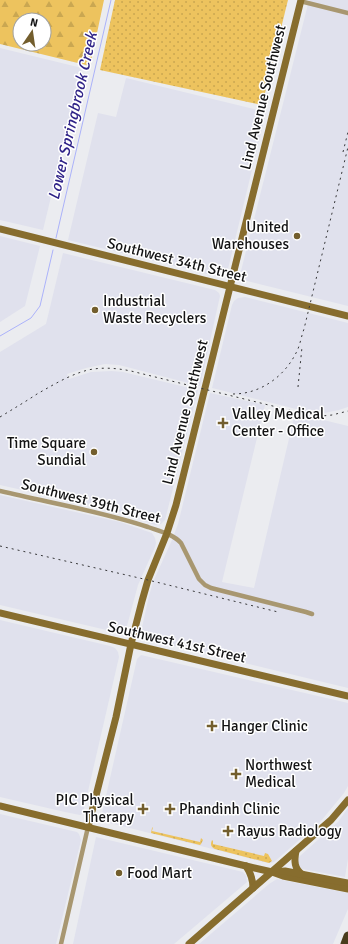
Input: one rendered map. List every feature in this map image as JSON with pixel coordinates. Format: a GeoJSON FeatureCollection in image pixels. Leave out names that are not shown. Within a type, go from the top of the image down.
{"type":"FeatureCollection","features":[{"type":"Feature","properties":{"kind":"highway"},"geometry":{"type":"LineString","coordinates":[[345,944],[348,936]]}},
{"type":"Feature","properties":{"kind":"main road","name":"Lind Avenue Southwest"},"geometry":{"type":"LineString","coordinates":[[88,828],[116,717],[131,644],[147,584],[167,533],[176,505],[300,1]]}},
{"type":"Feature","properties":{"kind":"main road","name":"Southwest 34th Street"},"geometry":{"type":"LineString","coordinates":[[0,229],[348,316]]}},
{"type":"Feature","properties":{"kind":"main road","name":"Southwest 41st Street"},"geometry":{"type":"LineString","coordinates":[[0,613],[348,696]]}},
{"type":"Feature","properties":{"kind":"main road"},"geometry":{"type":"LineString","coordinates":[[189,944],[331,820],[348,800]]}},
{"type":"Feature","properties":{"kind":"main road"},"geometry":{"type":"LineString","coordinates":[[0,806],[272,872],[283,876],[348,888]]}},
{"type":"Feature","properties":{"kind":"main road"},"geometry":{"type":"LineString","coordinates":[[296,851],[294,863],[303,875]]}},
{"type":"Feature","properties":{"kind":"main road"},"geometry":{"type":"LineString","coordinates":[[246,866],[250,873],[253,888]]}},
{"type":"Feature","properties":{"kind":"main road"},"geometry":{"type":"LineString","coordinates":[[272,872],[285,871],[348,883]]}},
{"type":"Feature","properties":{"kind":"street"},"geometry":{"type":"LineString","coordinates":[[300,1],[348,13]]}},
{"type":"Feature","properties":{"kind":"street","name":"Southwest 39th Street"},"geometry":{"type":"LineString","coordinates":[[0,491],[118,517],[167,533],[181,542],[199,579],[205,585],[211,588],[312,614]]}},
{"type":"Feature","properties":{"kind":"street"},"geometry":{"type":"LineString","coordinates":[[61,944],[88,828]]}},
{"type":"Feature","properties":{"kind":"shaded area"},"geometry":{"type":"Polygon","coordinates":[[[309,0],[348,0],[348,306],[239,279],[309,0]]]}},
{"type":"Feature","properties":{"kind":"shaded area"},"geometry":{"type":"Polygon","coordinates":[[[0,48],[82,68],[43,230],[0,220],[0,48]]]}},
{"type":"Feature","properties":{"kind":"shaded area"},"geometry":{"type":"Polygon","coordinates":[[[126,78],[266,112],[228,269],[223,274],[212,275],[68,240],[98,113],[116,117],[126,78]]]}},
{"type":"Feature","properties":{"kind":"shaded area"},"geometry":{"type":"Polygon","coordinates":[[[0,236],[40,246],[25,306],[0,322],[0,236]]]}},
{"type":"Feature","properties":{"kind":"shaded area"},"geometry":{"type":"Polygon","coordinates":[[[63,253],[215,290],[219,293],[220,296],[200,386],[119,365],[105,364],[67,374],[69,379],[91,372],[123,372],[198,390],[165,520],[161,524],[155,525],[124,513],[0,485],[0,352],[46,324],[63,253]]]}},
{"type":"Feature","properties":{"kind":"shaded area"},"geometry":{"type":"Polygon","coordinates":[[[245,297],[348,323],[348,407],[324,413],[308,412],[212,388],[232,305],[238,298],[245,297]]]}},
{"type":"Feature","properties":{"kind":"shaded area"},"geometry":{"type":"Polygon","coordinates":[[[210,393],[265,405],[222,582],[254,588],[295,413],[348,426],[348,688],[146,639],[142,635],[141,632],[153,582],[178,524],[210,393]]]}},
{"type":"Feature","properties":{"kind":"shaded area"},"geometry":{"type":"Polygon","coordinates":[[[0,495],[120,522],[152,533],[155,538],[155,547],[138,585],[125,629],[115,632],[0,605],[0,495]]]}},
{"type":"Feature","properties":{"kind":"shaded area"},"geometry":{"type":"Polygon","coordinates":[[[0,620],[110,646],[115,648],[118,652],[119,657],[83,813],[80,815],[0,797],[0,620]]]}},
{"type":"Feature","properties":{"kind":"shaded area"},"geometry":{"type":"Polygon","coordinates":[[[141,655],[348,703],[348,786],[321,821],[274,862],[268,863],[102,821],[101,818],[137,659],[141,655]]]}},
{"type":"Feature","properties":{"kind":"shaded area"},"geometry":{"type":"Polygon","coordinates":[[[348,808],[348,859],[345,877],[302,869],[298,864],[298,859],[300,856],[338,822],[348,808]]]}},
{"type":"Feature","properties":{"kind":"shaded area"},"geometry":{"type":"Polygon","coordinates":[[[0,814],[77,832],[79,834],[81,840],[56,944],[0,944],[0,814]]]}},
{"type":"Feature","properties":{"kind":"shaded area"},"geometry":{"type":"Polygon","coordinates":[[[96,837],[243,872],[246,876],[247,882],[174,944],[73,944],[96,837]]]}},
{"type":"Feature","properties":{"kind":"shaded area"},"geometry":{"type":"Polygon","coordinates":[[[277,879],[348,893],[348,909],[333,944],[199,944],[269,884],[277,879]]]}},
{"type":"Feature","properties":{"kind":"green space"},"geometry":{"type":"Polygon","coordinates":[[[0,0],[104,0],[90,66],[33,52],[52,52],[52,12],[12,12],[12,47],[0,44],[0,0]]]}},
{"type":"Feature","properties":{"kind":"green space"},"geometry":{"type":"Polygon","coordinates":[[[115,0],[288,0],[262,105],[100,70],[115,0]]]}},
{"type":"Feature","properties":{"kind":"green space"},"geometry":{"type":"Polygon","coordinates":[[[153,827],[152,831],[200,842],[201,838],[203,840],[200,845],[151,833],[153,827]]]}},
{"type":"Feature","properties":{"kind":"green space"},"geometry":{"type":"Polygon","coordinates":[[[212,840],[213,844],[264,856],[265,853],[268,854],[272,861],[269,863],[215,849],[211,846],[212,840]]]}},
{"type":"Feature","properties":{"kind":"waterway","name":"Lower Springbrook Creek"},"geometry":{"type":"LineString","coordinates":[[56,238],[111,0]]}},
{"type":"Feature","properties":{"kind":"waterway","name":"Lower Springbrook Creek"},"geometry":{"type":"LineString","coordinates":[[0,336],[31,318],[40,306],[53,250]]}},
{"type":"Feature","properties":{"kind":"railway"},"geometry":{"type":"LineString","coordinates":[[343,152],[348,132]]}},
{"type":"Feature","properties":{"kind":"railway"},"geometry":{"type":"LineString","coordinates":[[233,394],[253,391],[278,377],[291,362],[297,350],[304,329],[348,147]]}},
{"type":"Feature","properties":{"kind":"railway"},"geometry":{"type":"LineString","coordinates":[[298,387],[302,347]]}},
{"type":"Feature","properties":{"kind":"railway"},"geometry":{"type":"LineString","coordinates":[[0,417],[68,377],[88,370],[104,368],[131,371],[305,414],[322,416],[348,411]]}},
{"type":"Feature","properties":{"kind":"railway"},"geometry":{"type":"LineString","coordinates":[[0,546],[278,612]]}},
{"type":"Feature","properties":{"kind":"place","name":"United Warehouses"},"geometry":{"type":"Point","coordinates":[297,236]}},
{"type":"Feature","properties":{"kind":"place","name":"Industrial Waste Recyclers"},"geometry":{"type":"Point","coordinates":[95,310]}},
{"type":"Feature","properties":{"kind":"place","name":"Valley Medical Center - Office"},"geometry":{"type":"Point","coordinates":[223,423]}},
{"type":"Feature","properties":{"kind":"place","name":"Time Square Sundial"},"geometry":{"type":"Point","coordinates":[94,452]}},
{"type":"Feature","properties":{"kind":"place","name":"Hanger Clinic"},"geometry":{"type":"Point","coordinates":[212,726]}},
{"type":"Feature","properties":{"kind":"place","name":"Northwest Medical"},"geometry":{"type":"Point","coordinates":[236,774]}},
{"type":"Feature","properties":{"kind":"place","name":"PIC Physical Therapy"},"geometry":{"type":"Point","coordinates":[143,809]}},
{"type":"Feature","properties":{"kind":"place","name":"Phandinh Clinic"},"geometry":{"type":"Point","coordinates":[170,809]}},
{"type":"Feature","properties":{"kind":"place","name":"Rayus Radiology"},"geometry":{"type":"Point","coordinates":[228,831]}},
{"type":"Feature","properties":{"kind":"place","name":"Food Mart"},"geometry":{"type":"Point","coordinates":[119,873]}}]}
